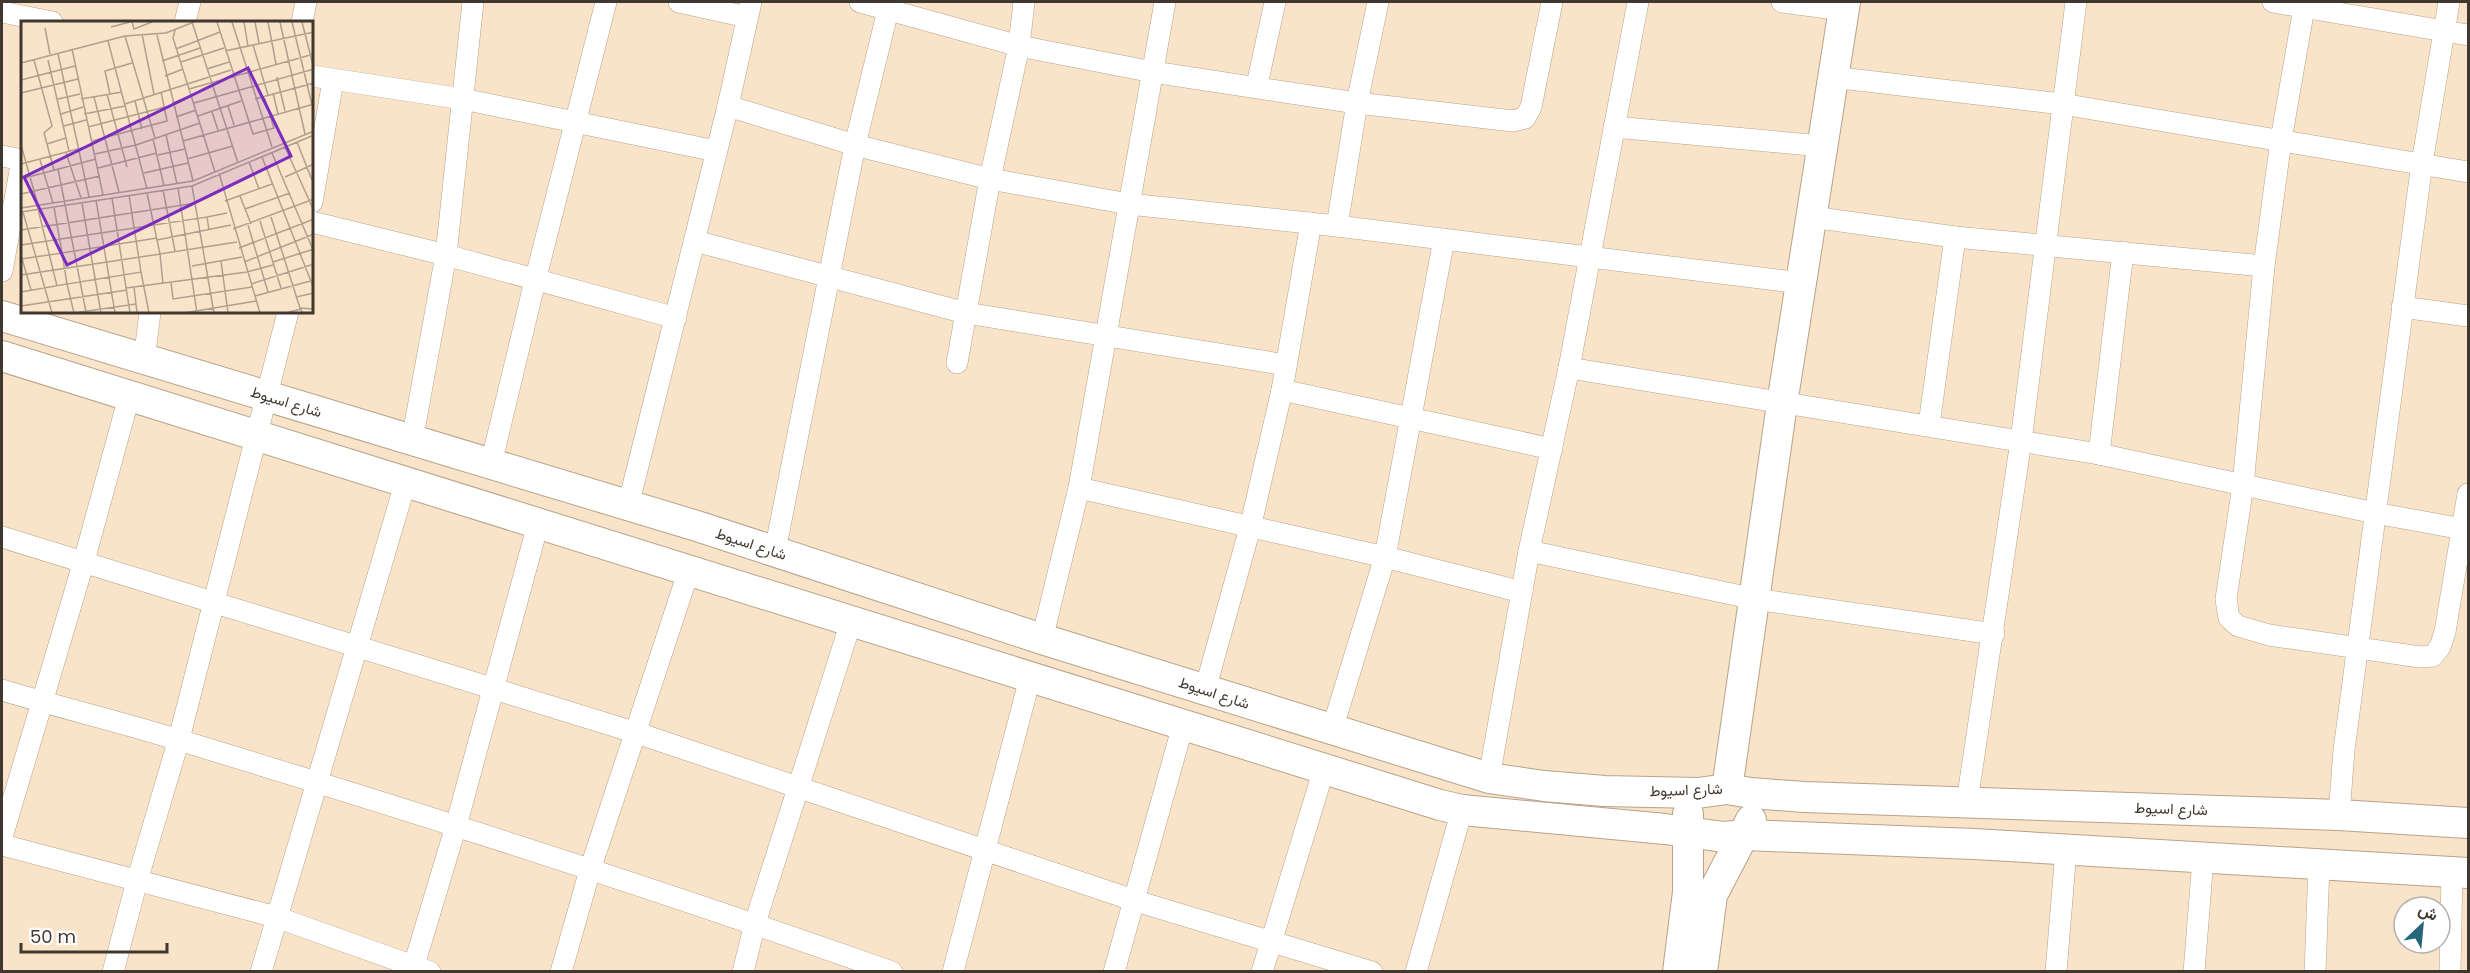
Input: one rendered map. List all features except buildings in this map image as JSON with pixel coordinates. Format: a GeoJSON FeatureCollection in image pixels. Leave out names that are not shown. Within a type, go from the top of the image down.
{"type":"FeatureCollection","features":[{"type":"Feature","properties":{"kind":"street"},"geometry":{"type":"LineString","coordinates":[[185,21],[190,2]]}},
{"type":"Feature","properties":{"kind":"street"},"geometry":{"type":"LineString","coordinates":[[302,21],[306,2]]}},
{"type":"Feature","properties":{"kind":"street"},"geometry":{"type":"LineString","coordinates":[[412,441],[446,255],[473,2]]}},
{"type":"Feature","properties":{"kind":"street"},"geometry":{"type":"LineString","coordinates":[[491,464],[606,2]]}},
{"type":"Feature","properties":{"kind":"street"},"geometry":{"type":"LineString","coordinates":[[627,506],[695,241],[749,9],[679,2]]}},
{"type":"Feature","properties":{"kind":"street"},"geometry":{"type":"LineString","coordinates":[[860,2],[890,5],[1018,46],[1153,72],[1257,85],[1357,103],[1513,121],[1525,118],[1531,107],[1552,2]]}},
{"type":"Feature","properties":{"kind":"street"},"geometry":{"type":"LineString","coordinates":[[957,363],[990,179],[1018,46],[1024,2]]}},
{"type":"Feature","properties":{"kind":"street"},"geometry":{"type":"LineString","coordinates":[[1042,639],[1079,488],[1166,2]]}},
{"type":"Feature","properties":{"kind":"street"},"geometry":{"type":"LineString","coordinates":[[1257,85],[1275,2]]}},
{"type":"Feature","properties":{"kind":"street"},"geometry":{"type":"LineString","coordinates":[[1337,226],[1357,103],[1378,2]]}},
{"type":"Feature","properties":{"kind":"street"},"geometry":{"type":"LineString","coordinates":[[1489,778],[1529,551],[1569,368],[1638,2]]}},
{"type":"Feature","properties":{"kind":"street"},"geometry":{"type":"LineString","coordinates":[[1678,972],[1700,893],[1745,835],[1754,807],[1739,791],[1755,599],[1782,404],[1845,6],[1782,2]]}},
{"type":"Feature","properties":{"kind":"street"},"geometry":{"type":"LineString","coordinates":[[1967,802],[1994,634],[2076,2]]}},
{"type":"Feature","properties":{"kind":"street"},"geometry":{"type":"LineString","coordinates":[[2272,2],[2305,4],[2469,35]]}},
{"type":"Feature","properties":{"kind":"street"},"geometry":{"type":"LineString","coordinates":[[2339,815],[2344,750],[2402,307],[2422,163],[2449,2]]}},
{"type":"Feature","properties":{"kind":"street"},"geometry":{"type":"LineString","coordinates":[[2305,4],[2281,140],[2264,266],[2243,485],[2226,599],[2229,618],[2238,626],[2269,635],[2358,646],[2420,657],[2433,656],[2438,651],[2445,632],[2466,529],[2469,494]]}},
{"type":"Feature","properties":{"kind":"street"},"geometry":{"type":"LineString","coordinates":[[775,551],[855,145],[890,5]]}},
{"type":"Feature","properties":{"kind":"street"},"geometry":{"type":"LineString","coordinates":[[2,12],[47,17]]}},
{"type":"Feature","properties":{"kind":"street"},"geometry":{"type":"LineString","coordinates":[[314,76],[463,99],[716,151]]}},
{"type":"Feature","properties":{"kind":"street"},"geometry":{"type":"LineString","coordinates":[[1832,77],[2062,104],[2469,172]]}},
{"type":"Feature","properties":{"kind":"street"},"geometry":{"type":"LineString","coordinates":[[314,190],[333,81]]}},
{"type":"Feature","properties":{"kind":"street"},"geometry":{"type":"LineString","coordinates":[[728,106],[855,145],[990,179],[1129,204],[1337,226],[1801,283]]}},
{"type":"Feature","properties":{"kind":"street"},"geometry":{"type":"LineString","coordinates":[[1614,127],[1822,146]]}},
{"type":"Feature","properties":{"kind":"street"},"geometry":{"type":"LineString","coordinates":[[2,156],[21,160]]}},
{"type":"Feature","properties":{"kind":"street"},"geometry":{"type":"LineString","coordinates":[[2,271],[21,166]]}},
{"type":"Feature","properties":{"kind":"street"},"geometry":{"type":"LineString","coordinates":[[1812,217],[1955,237],[2264,266]]}},
{"type":"Feature","properties":{"kind":"street"},"geometry":{"type":"LineString","coordinates":[[314,222],[446,255],[676,318]]}},
{"type":"Feature","properties":{"kind":"street"},"geometry":{"type":"LineString","coordinates":[[1205,690],[1250,528],[1282,390],[1311,223]]}},
{"type":"Feature","properties":{"kind":"street"},"geometry":{"type":"LineString","coordinates":[[1929,425],[1955,237]]}},
{"type":"Feature","properties":{"kind":"street"},"geometry":{"type":"LineString","coordinates":[[1332,730],[1386,557],[1444,239]]}},
{"type":"Feature","properties":{"kind":"street"},"geometry":{"type":"LineString","coordinates":[[695,241],[966,313],[1286,365]]}},
{"type":"Feature","properties":{"kind":"street"},"geometry":{"type":"LineString","coordinates":[[2099,454],[2123,252]]}},
{"type":"Feature","properties":{"kind":"street"},"geometry":{"type":"LineString","coordinates":[[2402,307],[2469,316]]}},
{"type":"Feature","properties":{"kind":"street"},"geometry":{"type":"LineString","coordinates":[[144,361],[150,314]]}},
{"type":"Feature","properties":{"kind":"street"},"geometry":{"type":"LineString","coordinates":[[113,972],[137,881],[179,740],[288,314]]}},
{"type":"Feature","properties":{"kind":"street","name":"شارع اسيوط"},"geometry":{"type":"LineString","coordinates":[[2,316],[775,551],[1042,639],[1489,778],[1604,791],[1698,793],[1739,791],[1967,802],[2339,815],[2469,823]]}},
{"type":"Feature","properties":{"kind":"street"},"geometry":{"type":"LineString","coordinates":[[2,356],[405,484],[1462,810],[1725,837],[1745,835],[2066,850],[2460,873],[2451,972]]}},
{"type":"Feature","properties":{"kind":"street"},"geometry":{"type":"LineString","coordinates":[[1569,368],[2099,454],[2375,513],[2466,529]]}},
{"type":"Feature","properties":{"kind":"street"},"geometry":{"type":"LineString","coordinates":[[1282,390],[1552,449]]}},
{"type":"Feature","properties":{"kind":"street"},"geometry":{"type":"LineString","coordinates":[[2,837],[84,561],[129,397]]}},
{"type":"Feature","properties":{"kind":"street"},"geometry":{"type":"LineString","coordinates":[[261,972],[405,484]]}},
{"type":"Feature","properties":{"kind":"street"},"geometry":{"type":"LineString","coordinates":[[1079,488],[1386,557],[1522,592]]}},
{"type":"Feature","properties":{"kind":"street"},"geometry":{"type":"LineString","coordinates":[[2,845],[276,917],[419,970],[538,524]]}},
{"type":"Feature","properties":{"kind":"street"},"geometry":{"type":"LineString","coordinates":[[2,537],[637,733],[984,848],[1136,902],[1372,972]]}},
{"type":"Feature","properties":{"kind":"street"},"geometry":{"type":"LineString","coordinates":[[1529,551],[1755,599],[1994,634]]}},
{"type":"Feature","properties":{"kind":"street"},"geometry":{"type":"LineString","coordinates":[[561,972],[590,870],[689,570]]}},
{"type":"Feature","properties":{"kind":"street"},"geometry":{"type":"LineString","coordinates":[[931,647],[940,605]]}},
{"type":"Feature","properties":{"kind":"street"},"geometry":{"type":"LineString","coordinates":[[743,972],[755,923],[850,622]]}},
{"type":"Feature","properties":{"kind":"street"},"geometry":{"type":"LineString","coordinates":[[953,972],[1030,678]]}},
{"type":"Feature","properties":{"kind":"street"},"geometry":{"type":"LineString","coordinates":[[2,690],[179,740],[456,826],[755,923],[892,972]]}},
{"type":"Feature","properties":{"kind":"street"},"geometry":{"type":"LineString","coordinates":[[1114,972],[1136,902],[1183,725]]}},
{"type":"Feature","properties":{"kind":"street"},"geometry":{"type":"LineString","coordinates":[[1262,972],[1323,769]]}},
{"type":"Feature","properties":{"kind":"street"},"geometry":{"type":"LineString","coordinates":[[1698,793],[1688,810],[1688,832],[1700,893],[1702,972]]}},
{"type":"Feature","properties":{"kind":"street"},"geometry":{"type":"LineString","coordinates":[[1416,972],[1462,810]]}},
{"type":"Feature","properties":{"kind":"street"},"geometry":{"type":"LineString","coordinates":[[2056,972],[2066,850]]}},
{"type":"Feature","properties":{"kind":"street"},"geometry":{"type":"LineString","coordinates":[[2194,972],[2203,859]]}},
{"type":"Feature","properties":{"kind":"street"},"geometry":{"type":"LineString","coordinates":[[2315,972],[2319,864]]}}]}
